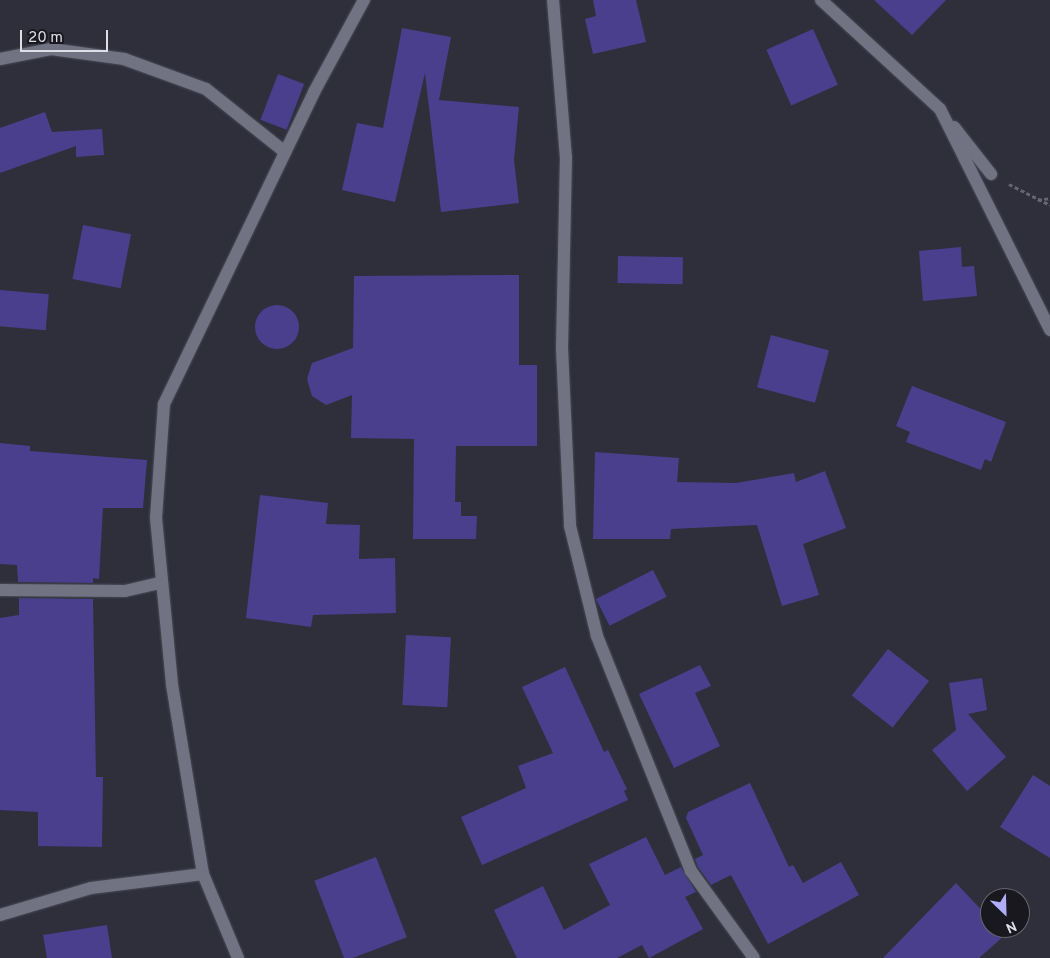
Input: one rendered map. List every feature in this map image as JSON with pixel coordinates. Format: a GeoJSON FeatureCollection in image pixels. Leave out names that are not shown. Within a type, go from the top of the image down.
{"type":"FeatureCollection","features":[{"type":"Feature","properties":{"kind":"street"},"geometry":{"type":"LineString","coordinates":[[238,958],[203,874],[161,583],[156,518],[164,404],[285,152],[364,0]]}},
{"type":"Feature","properties":{"kind":"street"},"geometry":{"type":"LineString","coordinates":[[552,0],[566,157],[562,348],[570,526],[597,636],[691,871],[754,958]]}},
{"type":"Feature","properties":{"kind":"street"},"geometry":{"type":"LineString","coordinates":[[821,0],[940,109],[991,174]]}},
{"type":"Feature","properties":{"kind":"street"},"geometry":{"type":"LineString","coordinates":[[0,59],[51,49],[124,59],[206,89],[285,152]]}},
{"type":"Feature","properties":{"kind":"street"},"geometry":{"type":"LineString","coordinates":[[940,109],[1050,330]]}},
{"type":"Feature","properties":{"kind":"street"},"geometry":{"type":"LineString","coordinates":[[0,590],[125,590],[161,583]]}},
{"type":"Feature","properties":{"kind":"street"},"geometry":{"type":"LineString","coordinates":[[0,915],[91,888],[203,874]]}},
{"type":"Feature","properties":{"kind":"path"},"geometry":{"type":"LineString","coordinates":[[991,174],[1050,206]]}},
{"type":"Feature","properties":{"kind":"path"},"geometry":{"type":"LineString","coordinates":[[1038,200],[1050,198]]}},
{"type":"Feature","properties":{"kind":"building"},"geometry":{"type":"Polygon","coordinates":[[[593,0],[636,0],[646,42],[593,54],[585,19],[596,16],[593,0]]]}},
{"type":"Feature","properties":{"kind":"building"},"geometry":{"type":"Polygon","coordinates":[[[874,0],[946,0],[912,35],[874,0]]]}},
{"type":"Feature","properties":{"kind":"building"},"geometry":{"type":"Polygon","coordinates":[[[402,28],[451,37],[439,100],[519,107],[514,160],[519,203],[441,212],[425,73],[395,202],[342,190],[357,123],[383,128],[402,28]]]}},
{"type":"Feature","properties":{"kind":"building"},"geometry":{"type":"Polygon","coordinates":[[[813,29],[838,85],[791,105],[766,50],[813,29]]]}},
{"type":"Feature","properties":{"kind":"building"},"geometry":{"type":"Polygon","coordinates":[[[278,74],[304,84],[287,130],[260,120],[278,74]]]}},
{"type":"Feature","properties":{"kind":"building"},"geometry":{"type":"Polygon","coordinates":[[[45,112],[52,132],[102,129],[104,155],[76,157],[76,146],[0,173],[0,128],[45,112]]]}},
{"type":"Feature","properties":{"kind":"building"},"geometry":{"type":"Polygon","coordinates":[[[83,225],[131,234],[121,288],[73,279],[83,225]]]}},
{"type":"Feature","properties":{"kind":"building"},"geometry":{"type":"Polygon","coordinates":[[[961,247],[962,267],[974,266],[977,296],[923,301],[919,251],[961,247]]]}},
{"type":"Feature","properties":{"kind":"building"},"geometry":{"type":"Polygon","coordinates":[[[618,256],[683,257],[683,284],[618,283],[618,256]]]}},
{"type":"Feature","properties":{"kind":"building"},"geometry":{"type":"Polygon","coordinates":[[[519,275],[519,365],[537,365],[537,446],[456,446],[455,502],[461,502],[461,516],[477,516],[476,539],[413,539],[414,439],[351,438],[352,395],[326,405],[312,396],[307,379],[312,363],[353,348],[354,276],[519,275]]]}},
{"type":"Feature","properties":{"kind":"building"},"geometry":{"type":"Polygon","coordinates":[[[0,290],[49,294],[46,330],[0,326],[0,290]]]}},
{"type":"Feature","properties":{"kind":"building"},"geometry":{"type":"Polygon","coordinates":[[[273,305],[281,305],[293,311],[299,327],[293,343],[281,349],[273,349],[261,343],[255,331],[255,323],[261,311],[273,305]]]}},
{"type":"Feature","properties":{"kind":"building"},"geometry":{"type":"Polygon","coordinates":[[[771,335],[829,351],[815,403],[757,387],[771,335]]]}},
{"type":"Feature","properties":{"kind":"building"},"geometry":{"type":"Polygon","coordinates":[[[912,386],[1006,422],[991,462],[985,459],[981,470],[906,442],[910,432],[896,426],[912,386]]]}},
{"type":"Feature","properties":{"kind":"building"},"geometry":{"type":"Polygon","coordinates":[[[0,443],[30,446],[30,451],[147,460],[143,508],[103,508],[99,579],[93,578],[93,583],[18,582],[17,565],[0,564],[0,443]]]}},
{"type":"Feature","properties":{"kind":"building"},"geometry":{"type":"Polygon","coordinates":[[[595,452],[679,458],[677,482],[736,483],[794,473],[796,482],[825,471],[846,528],[803,544],[819,595],[782,606],[757,525],[671,529],[670,539],[593,539],[595,452]]]}},
{"type":"Feature","properties":{"kind":"building"},"geometry":{"type":"Polygon","coordinates":[[[260,495],[328,503],[326,524],[360,525],[359,559],[395,558],[396,613],[313,615],[311,627],[246,618],[260,495]]]}},
{"type":"Feature","properties":{"kind":"building"},"geometry":{"type":"Polygon","coordinates":[[[653,570],[667,597],[610,626],[596,599],[653,570]]]}},
{"type":"Feature","properties":{"kind":"building"},"geometry":{"type":"Polygon","coordinates":[[[19,598],[93,599],[96,777],[103,777],[102,847],[38,846],[38,812],[0,810],[0,618],[19,615],[19,598]]]}},
{"type":"Feature","properties":{"kind":"building"},"geometry":{"type":"Polygon","coordinates":[[[406,635],[451,637],[447,707],[402,705],[406,635]]]}},
{"type":"Feature","properties":{"kind":"building"},"geometry":{"type":"Polygon","coordinates":[[[888,649],[929,681],[893,728],[852,695],[888,649]]]}},
{"type":"Feature","properties":{"kind":"building"},"geometry":{"type":"Polygon","coordinates":[[[700,665],[711,686],[695,693],[720,746],[674,768],[639,694],[700,665]]]}},
{"type":"Feature","properties":{"kind":"building"},"geometry":{"type":"Polygon","coordinates":[[[565,667],[604,752],[608,750],[627,789],[624,791],[628,800],[482,865],[461,817],[526,788],[518,766],[553,753],[522,687],[565,667]]]}},
{"type":"Feature","properties":{"kind":"building"},"geometry":{"type":"Polygon","coordinates":[[[982,678],[987,710],[968,714],[1006,757],[967,791],[932,750],[956,730],[949,683],[982,678]]]}},
{"type":"Feature","properties":{"kind":"building"},"geometry":{"type":"Polygon","coordinates":[[[1033,775],[1050,786],[1050,858],[1000,827],[1033,775]]]}},
{"type":"Feature","properties":{"kind":"building"},"geometry":{"type":"Polygon","coordinates":[[[750,783],[789,867],[793,865],[803,883],[841,862],[859,895],[768,944],[731,875],[711,885],[698,867],[695,859],[703,855],[686,818],[688,812],[750,783]]]}},
{"type":"Feature","properties":{"kind":"building"},"geometry":{"type":"Polygon","coordinates":[[[646,837],[665,875],[681,867],[696,892],[685,897],[703,929],[649,958],[642,945],[617,958],[517,958],[494,910],[543,886],[564,930],[610,905],[589,864],[646,837]]]}},
{"type":"Feature","properties":{"kind":"building"},"geometry":{"type":"Polygon","coordinates":[[[376,857],[407,937],[353,958],[344,958],[314,881],[376,857]]]}},
{"type":"Feature","properties":{"kind":"building"},"geometry":{"type":"Polygon","coordinates":[[[956,883],[980,908],[980,938],[1002,938],[979,958],[883,958],[956,883]]]}},
{"type":"Feature","properties":{"kind":"building"},"geometry":{"type":"Polygon","coordinates":[[[107,925],[112,958],[47,958],[43,935],[107,925]]]}}]}
